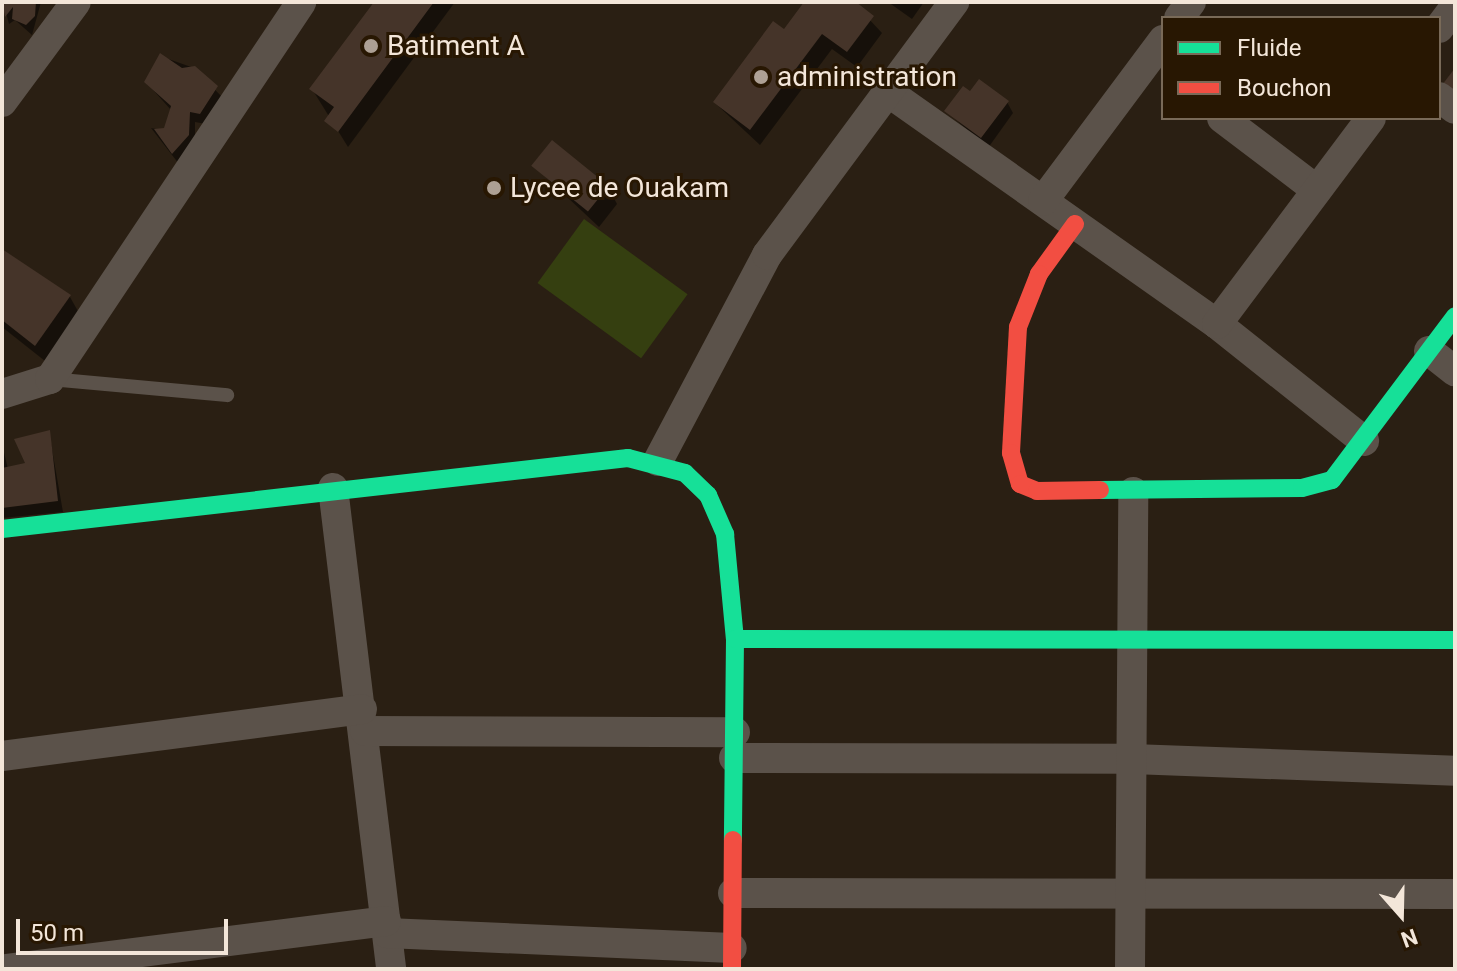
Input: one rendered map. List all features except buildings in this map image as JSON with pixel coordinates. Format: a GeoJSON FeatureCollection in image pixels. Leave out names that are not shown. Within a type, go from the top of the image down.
{"type":"FeatureCollection","features":[{"type":"Feature","properties":{"kind":"street"},"geometry":{"type":"LineString","coordinates":[[2,102],[76,2]]}},
{"type":"Feature","properties":{"kind":"street"},"geometry":{"type":"LineString","coordinates":[[658,461],[767,255],[954,2]]}},
{"type":"Feature","properties":{"kind":"street"},"geometry":{"type":"LineString","coordinates":[[2,394],[50,379],[287,7]]}},
{"type":"Feature","properties":{"kind":"street"},"geometry":{"type":"LineString","coordinates":[[1441,25],[1455,7]]}},
{"type":"Feature","properties":{"kind":"street"},"geometry":{"type":"LineString","coordinates":[[1043,201],[1158,58]]}},
{"type":"Feature","properties":{"kind":"street"},"geometry":{"type":"LineString","coordinates":[[888,92],[1217,324],[1364,441]]}},
{"type":"Feature","properties":{"kind":"street"},"geometry":{"type":"LineString","coordinates":[[1225,120],[1317,190]]}},
{"type":"Feature","properties":{"kind":"street"},"geometry":{"type":"LineString","coordinates":[[1217,324],[1370,120]]}},
{"type":"Feature","properties":{"kind":"street"},"geometry":{"type":"LineString","coordinates":[[1075,224],[1039,274],[1018,327],[1011,453],[1020,484],[1037,491],[1302,488],[1342,471],[1455,316]]}},
{"type":"Feature","properties":{"kind":"street"},"geometry":{"type":"LineString","coordinates":[[1429,351],[1455,371]]}},
{"type":"Feature","properties":{"kind":"street"},"geometry":{"type":"LineString","coordinates":[[2,529],[333,488],[628,458],[658,461],[708,495],[720,521],[735,639],[732,958],[386,927],[7,969]]}},
{"type":"Feature","properties":{"kind":"street"},"geometry":{"type":"LineString","coordinates":[[333,488],[364,720],[391,969]]}},
{"type":"Feature","properties":{"kind":"street"},"geometry":{"type":"LineString","coordinates":[[1130,969],[1133,492]]}},
{"type":"Feature","properties":{"kind":"street"},"geometry":{"type":"LineString","coordinates":[[735,639],[1455,640]]}},
{"type":"Feature","properties":{"kind":"street"},"geometry":{"type":"LineString","coordinates":[[2,756],[364,720],[735,745],[1455,771]]}},
{"type":"Feature","properties":{"kind":"street"},"geometry":{"type":"LineString","coordinates":[[733,893],[1455,894]]}},
{"type":"Feature","properties":{"kind":"lane"},"geometry":{"type":"LineString","coordinates":[[50,379],[227,395]]}},
{"type":"Feature","properties":{"kind":"green space"},"geometry":{"type":"Polygon","coordinates":[[[584,219],[688,294],[641,358],[538,283],[584,219]]]}},
{"type":"Feature","properties":{"kind":"traffic: fast"},"geometry":{"type":"LineString","coordinates":[[1100,490],[1302,488],[1332,480],[1455,316]]}},
{"type":"Feature","properties":{"kind":"traffic: fast"},"geometry":{"type":"LineString","coordinates":[[2,529],[628,458],[685,473],[708,495],[725,534],[735,639],[733,840]]}},
{"type":"Feature","properties":{"kind":"traffic: fast"},"geometry":{"type":"LineString","coordinates":[[735,639],[1455,640]]}},
{"type":"Feature","properties":{"kind":"traffic: jam"},"geometry":{"type":"LineString","coordinates":[[1075,224],[1039,274],[1018,327],[1011,453],[1020,484],[1037,491],[1100,490]]}},
{"type":"Feature","properties":{"kind":"traffic: jam"},"geometry":{"type":"LineString","coordinates":[[732,969],[733,840]]}},
{"type":"Feature","properties":{"kind":"place","name":"Batiment A"},"geometry":{"type":"Point","coordinates":[371,46]}},
{"type":"Feature","properties":{"kind":"place","name":"administration"},"geometry":{"type":"Point","coordinates":[761,77]}},
{"type":"Feature","properties":{"kind":"place","name":"Lycee de Ouakam"},"geometry":{"type":"Point","coordinates":[494,188]}}]}
